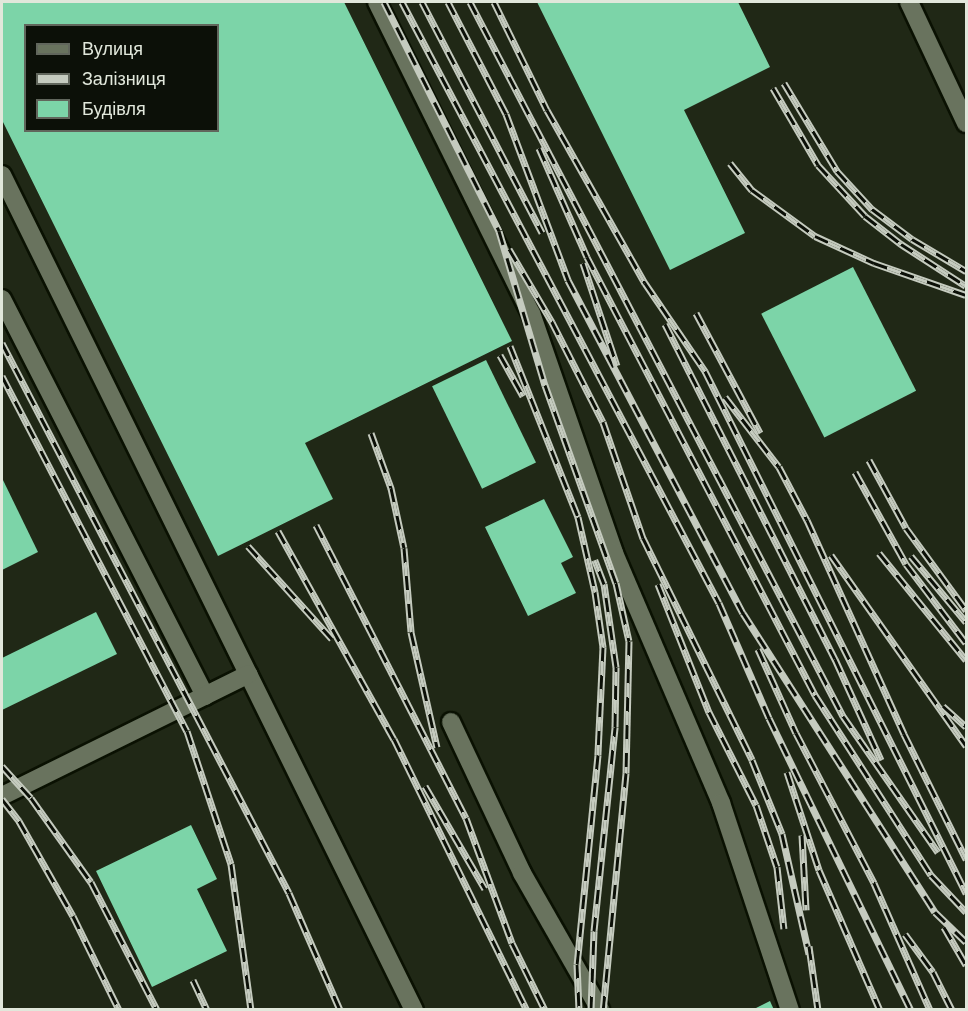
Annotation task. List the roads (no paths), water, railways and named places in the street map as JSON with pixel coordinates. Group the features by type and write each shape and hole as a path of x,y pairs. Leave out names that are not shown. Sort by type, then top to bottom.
{"lane":[{"path":"377,2 531,313 614,553 721,803 790,1010"},
{"path":"909,2 966,123"},
{"path":"2,176 414,1010"},
{"path":"2,299 205,696"},
{"path":"2,796 249,674"},
{"path":"452,722 522,873 600,1010"}],"railway":[{"path":"384,2 499,231 545,385 616,583 629,641 626,773 603,1010"},
{"path":"402,2 719,603 769,718 911,1010"},
{"path":"422,2 542,233"},
{"path":"448,2 506,114 568,280 743,613 935,912 966,942"},
{"path":"470,2 843,716 938,852"},
{"path":"494,2 547,110 645,283 705,371 966,893"},
{"path":"784,83 837,171 872,209 912,239 966,271"},
{"path":"773,88 818,165 865,216 901,244 966,286"},
{"path":"539,148 587,257 815,695 931,875 966,912"},
{"path":"730,163 752,190 815,236 874,263 966,295"},
{"path":"509,249 552,322 603,422 643,538 752,760 782,834 809,954"},
{"path":"583,263 617,366"},
{"path":"696,313 760,433"},
{"path":"665,324 835,659 881,760"},
{"path":"2,343 289,893 340,1010"},
{"path":"510,346 578,517 595,592 603,647 598,755 577,964 579,1010"},
{"path":"500,355 523,396"},
{"path":"2,376 187,731 231,864 251,1010"},
{"path":"725,397 779,467 807,520 904,734 966,859"},
{"path":"371,433 391,488 404,548 411,632 437,747"},
{"path":"869,460 906,528 966,610"},
{"path":"855,472 906,564 966,643"},
{"path":"316,525 466,818 512,943 545,1010"},
{"path":"278,531 394,739 527,1010"},
{"path":"248,546 332,639"},
{"path":"879,553 966,660"},
{"path":"831,555 966,746"},
{"path":"911,556 966,622"},
{"path":"591,1010 594,931 615,727 616,667 604,584 595,560"},
{"path":"658,584 709,712 756,805 777,867 784,929"},
{"path":"758,649 796,733 874,883 930,1010"},
{"path":"943,706 966,727"},
{"path":"2,766 31,798 91,882 157,1010"},
{"path":"787,772 819,870 880,1010"},
{"path":"425,786 485,889"},
{"path":"2,799 19,821 73,916 119,1010"},
{"path":"802,835 806,910"},
{"path":"944,927 966,965"},
{"path":"905,934 933,972 952,1010"},
{"path":"809,946 818,1010"},
{"path":"193,980 207,1010"}]}
